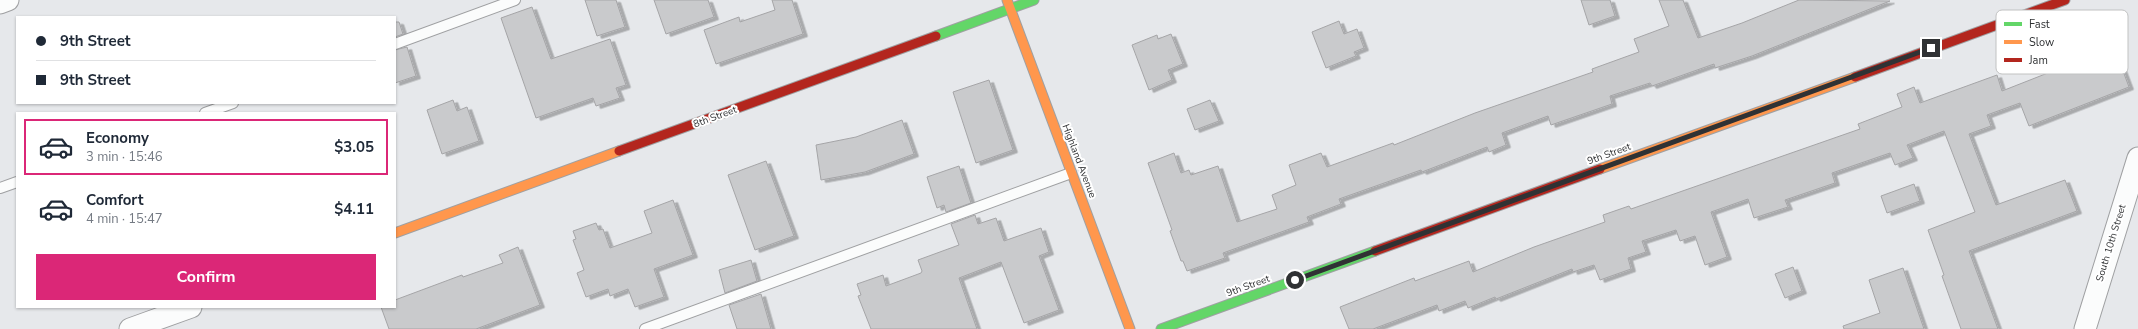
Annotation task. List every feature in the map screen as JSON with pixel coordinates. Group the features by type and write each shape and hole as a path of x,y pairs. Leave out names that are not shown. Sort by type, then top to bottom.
{"street":[{"path":"0,3 8,0"},
{"name":"Highland Avenue","path":"1007,0 1130,329"},
{"name":"8th Street","path":"396,233 1034,0"},
{"name":"9th Street","path":"2038,10 2065,0"},
{"name":"9th Street","path":"1161,329 1996,25"},
{"name":"South 10th Street","path":"2085,329 2138,158"},
{"path":"130,329 187,308"}],"lane":[{"path":"396,44 515,0"},
{"path":"208,112 230,104"},
{"path":"646,329 1071,173"},
{"path":"0,188 16,182"}],"building":[{"path":"585,0 616,0 625,27 597,36"},
{"path":"654,0 708,0 714,17 666,34"},
{"path":"772,0 792,0 803,34 716,64 704,30 739,17 740,22 775,10"},
{"path":"1581,0 1610,0 1615,16 1589,25"},
{"path":"1659,0 1683,0 1698,38 1742,23 1799,0 1890,1 1752,56 1715,68 1714,64 1652,86 1650,83 1610,96 1612,104 1551,125 1548,116 1502,133 1506,145 1489,152 1487,147 1422,172 1421,170 1339,199 1341,204 1307,217 1309,222 1223,253 1225,258 1187,271 1183,261 1181,261 1170,231 1172,230 1148,163 1174,153 1181,173 1189,170 1191,175 1218,166 1237,222 1277,209 1272,195 1296,185 1289,165 1321,153 1327,167 1393,143 1394,145 1475,113 1593,72 1592,69 1639,52 1634,39 1669,26"},
{"path":"532,7 551,59 610,39 626,85 616,88 620,98 596,106 593,98 536,118 501,18"},
{"path":"1339,21 1344,34 1357,29 1364,48 1354,52 1356,56 1326,68 1312,32"},
{"path":"396,22 399,22 403,34 396,37"},
{"path":"1171,34 1183,64 1168,70 1172,80 1149,90 1132,45 1157,35 1158,39"},
{"path":"407,47 416,76 396,83 396,50"},
{"path":"2045,74 2124,74 2129,87 2029,126 2020,103 1987,115 1991,126 1969,134 1996,205 2065,180 2077,211 1969,251 1998,329 1961,329 1942,276 1944,275 1928,230 1975,212 1944,131 1907,145 1913,158 1895,165 1890,153 1832,173 1835,183 1785,200 1788,207 1754,218 1748,199 1711,212 1727,257 1705,265 1695,236 1680,241 1676,230 1642,241 1646,252 1628,258 1631,269 1600,280 1594,265 1573,272 1572,269 1496,299 1495,297 1468,308 1465,301 1439,311 1437,305 1373,329 1349,329 1340,307 1414,278 1415,281 1469,261 1473,272 1534,247 1605,222 1603,215 1629,206 1631,209 1860,129 1858,124 1902,107 1897,94 1914,87 1920,103 1997,75 2002,91"},
{"path":"989,80 1013,150 976,163 953,92"},
{"path":"453,100 457,111 467,107 479,141 442,154 427,110"},
{"path":"1210,100 1219,121 1195,130 1187,109"},
{"path":"902,120 914,154 865,172 821,180 816,145 856,137"},
{"path":"766,161 794,236 755,250 728,175"},
{"path":"959,166 971,203 946,212 944,205 937,208 927,177"},
{"path":"1914,184 1920,201 1887,213 1881,196"},
{"path":"673,200 693,255 654,269 664,297 635,307 628,289 610,296 608,289 586,297 577,273 584,270 573,240 576,239 573,231 596,223 599,230 603,229 610,248 652,233 644,211"},
{"path":"975,215 978,224 996,218 1004,241 1041,228 1049,252 1039,256 1059,310 1024,323 1001,262 959,278 977,329 871,329 858,296 861,295 857,284 883,275 886,286 921,273 922,271 918,260 959,245 951,224"},
{"path":"518,247 540,305 476,329 389,329 381,308 396,308 396,300 462,275 463,277 503,263 499,255"},
{"path":"751,260 757,281 725,293 719,270"},
{"path":"1793,267 1802,291 1785,298 1775,274"},
{"path":"1903,268 1924,329 1844,329 1843,326 1880,313 1869,280"},
{"path":"761,294 771,329 737,329 729,305"}],"traffic: fast":[{"path":"936,36 1034,0"},
{"path":"1161,329 1375,251"}],"traffic: slow":[{"path":"1007,0 1130,329"},
{"path":"1600,169 1855,77"},
{"path":"396,233 619,151"}],"traffic: jam":[{"path":"2038,10 2065,0"},
{"path":"1855,77 1996,25"},
{"path":"619,151 936,36"},
{"path":"1375,251 1600,169"}],"route":[{"path":"1295,280 1931,48"}]}
